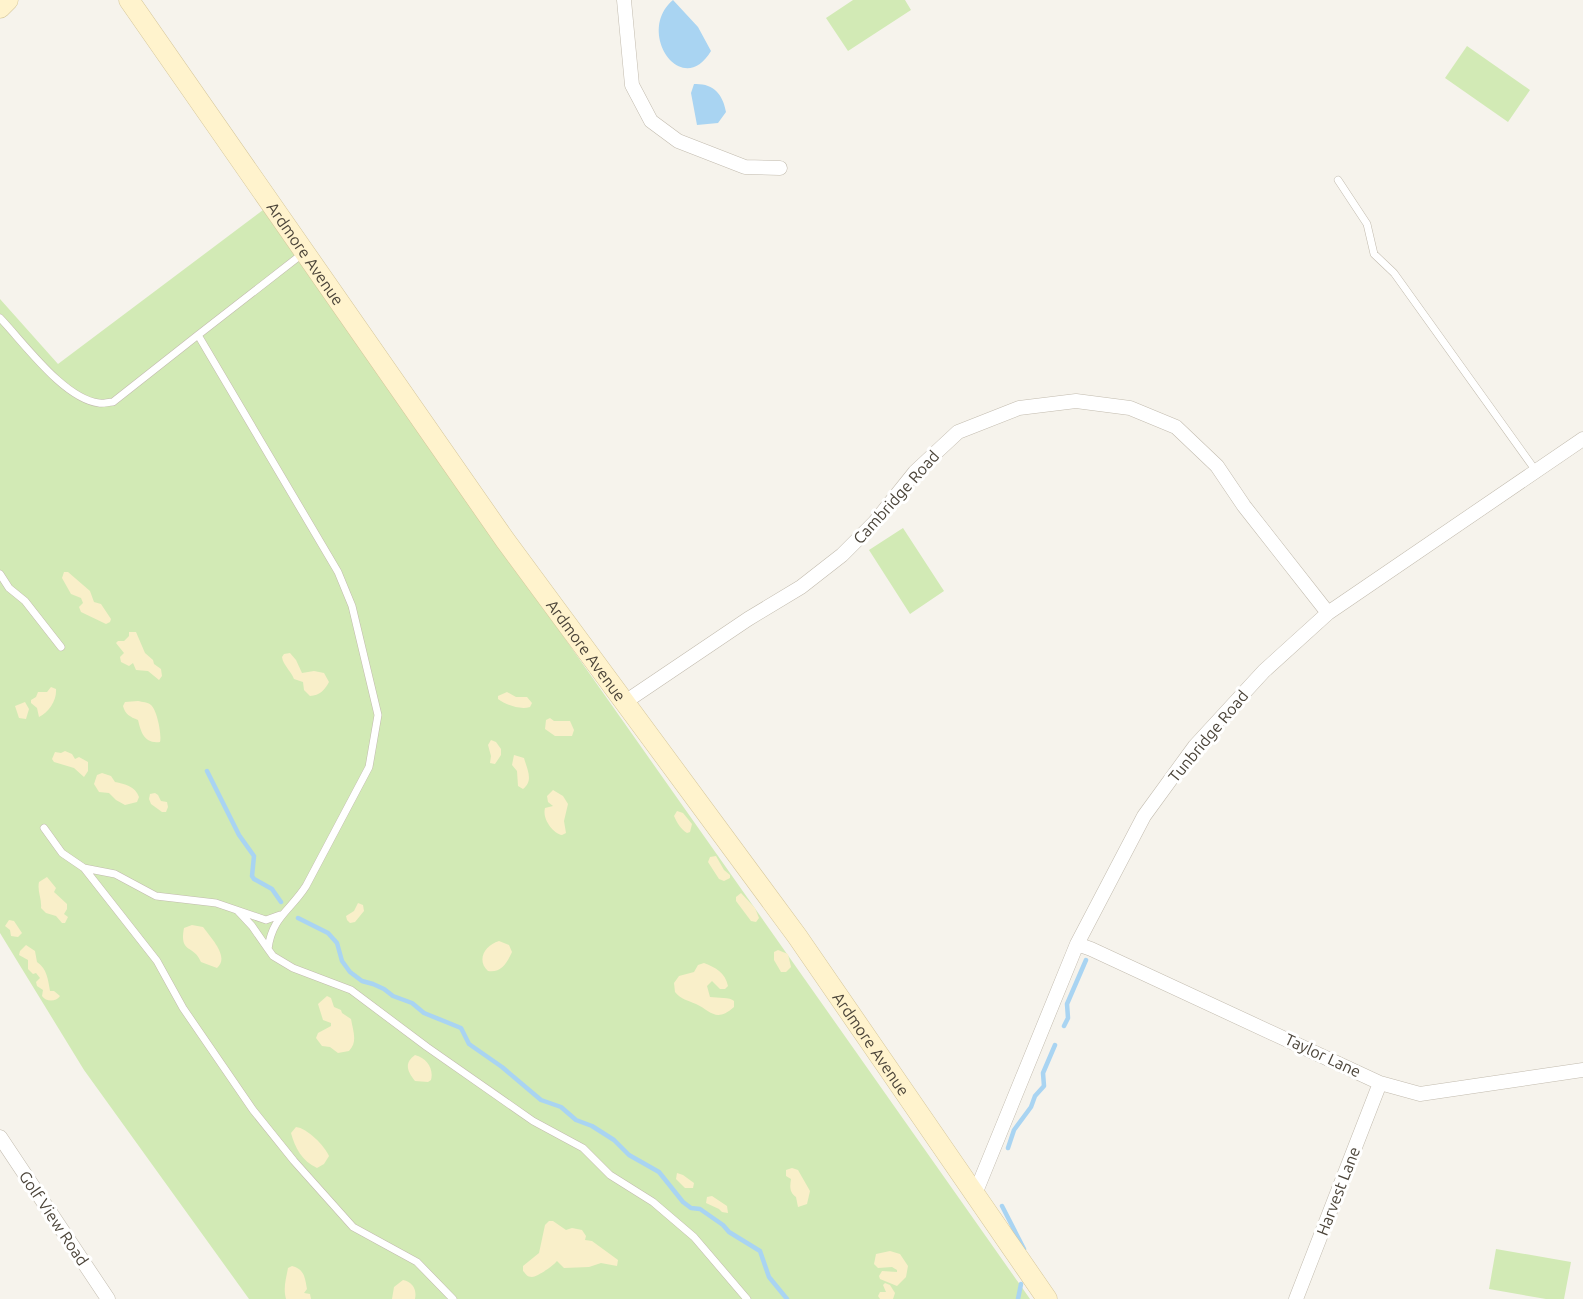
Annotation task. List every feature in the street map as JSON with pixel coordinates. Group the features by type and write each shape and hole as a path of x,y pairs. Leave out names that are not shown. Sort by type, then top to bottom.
{"street":[{"path":"0,8 8,0"},
{"name":"Ardmore Avenue","path":"129,0 429,432 796,936 1047,1299"},
{"path":"624,0 632,85 651,121 678,141 744,167 780,168"},
{"name":"Cambridge Road","path":"625,702 748,619 801,587 842,555 875,522 915,472 958,432 1019,408 1076,401 1130,408 1176,427 1217,466 1244,506 1328,613"},
{"name":"Tunbridge Road","path":"975,1194 1077,944 1144,816 1195,746 1264,671 1328,613 1583,439"},
{"name":"Taylor Lane","path":"1077,944 1380,1083 1420,1094 1583,1070"},
{"name":"Harvest Lane","path":"1296,1299 1380,1083"},
{"name":"Golf View Road","path":"0,1137 108,1299"}],"lane":[{"path":"1338,180 1367,224 1374,254 1394,273 1536,471"},
{"path":"0,318 58,382 98,403 113,402 297,258"},
{"path":"84,868 115,874 156,896 216,903 266,920 280,915 295,903 369,767 378,715 352,606 338,572 198,335"},
{"path":"0,574 9,588 25,601 61,647"},
{"path":"44,828 62,853 84,868 157,960 190,1018 253,1110 294,1161 353,1227 417,1262 453,1299"},
{"path":"236,910 252,926 273,956 292,968 351,990 427,1047 533,1121 583,1148 610,1175 653,1202 694,1237 747,1299"},
{"path":"268,949 270,932 280,915"}],"green space":[{"path":"853,0 905,0 911,10 848,51 826,18"},
{"path":"1467,46 1530,90 1508,122 1445,78"},
{"path":"263,210 1030,1299 249,1299 84,1070 0,933 0,299 58,364"},
{"path":"903,528 944,591 910,614 869,550"},
{"path":"1496,1249 1571,1262 1564,1299 1546,1299 1489,1289"}],"sand":[{"path":"64,572 68,572 90,591 94,602 101,604 111,619 110,622 106,624 81,612 79,607 83,603 81,598 71,594 62,578"},
{"path":"129,632 136,632 145,653 161,669 162,676 159,680 148,671 136,670 133,663 129,666 121,662 120,657 124,653 116,643 124,641 129,636"},
{"path":"290,653 302,673 314,671 324,673 329,682 321,692 310,696 304,690 303,682 294,679 282,657"},
{"path":"51,687 56,689 54,701 39,717 37,708 31,700 38,692 47,692"},
{"path":"507,692 516,697 527,697 532,703 530,707 513,706 498,699 498,696"},
{"path":"25,702 29,709 26,719 19,718 15,706"},
{"path":"125,702 148,703 153,708 158,723 160,742 147,739 142,733 138,720 125,711 123,706"},
{"path":"550,718 554,721 570,721 574,730 572,736 555,736 545,729 546,720"},
{"path":"491,740 496,742 501,749 501,755 495,764 490,763 488,745"},
{"path":"65,751 72,754 75,759 79,757 88,762 88,771 84,777 74,768 54,762 52,759 55,752"},
{"path":"514,755 524,758 528,771 529,779 523,789 518,786 517,771 512,765"},
{"path":"102,773 111,776 115,782 132,788 139,797 137,802 125,805 109,793 99,792 94,784 97,775"},
{"path":"553,790 563,796 568,804 564,821 566,833 562,835 552,828 544,812 545,808 553,806 548,802 547,796"},
{"path":"155,793 161,801 167,802 166,812 162,812 151,804 150,794"},
{"path":"677,811 683,813 692,824 690,832 683,830 678,823 674,816"},
{"path":"716,856 724,870 730,875 730,878 724,881 719,879 708,862 710,857"},
{"path":"47,877 56,888 54,892 67,904 64,914 68,917 65,923 41,908 39,882"},
{"path":"741,893 755,908 759,918 756,922 751,921 736,901 736,897"},
{"path":"358,903 363,905 364,911 355,922 350,923 346,916 354,911"},
{"path":"9,920 14,921 22,933 18,937 11,936 10,930 5,926"},
{"path":"192,925 203,927 218,948 221,958 217,968 201,962 198,956 185,945 184,928"},
{"path":"499,941 509,945 512,952 500,969 488,971 484,967 484,953 486,949"},
{"path":"26,945 35,951 37,962 47,975 50,991 60,996 56,999 48,1000 42,996 43,990 37,986 36,982 40,978 28,969 28,960 19,955"},
{"path":"778,950 788,954 791,967 786,972 781,972 774,960 774,952"},
{"path":"704,963 725,977 728,986 725,989 720,989 712,981 707,986 710,997 727,998 734,1001 734,1007 728,1012 714,1014 675,992 674,983 679,976 694,972 698,965"},
{"path":"327,996 331,998 334,1007 351,1019 354,1040 349,1051 338,1053 330,1047 322,1046 316,1038 318,1033 331,1026 331,1023 323,1020 318,1004"},
{"path":"415,1055 426,1061 430,1068 432,1076 428,1082 415,1081 410,1074 408,1064"},
{"path":"296,1127 310,1134 324,1147 329,1156 324,1164 317,1168 307,1162 300,1153 291,1133"},
{"path":"792,1168 798,1170 810,1191 807,1204 798,1207 796,1197 790,1189 791,1179 786,1176 786,1170"},
{"path":"677,1173 694,1183 693,1188 685,1188 676,1179"},
{"path":"712,1196 727,1206 728,1213 706,1203 707,1197"},
{"path":"553,1221 566,1230 572,1228 582,1230 586,1236 585,1240 592,1241 618,1260 617,1266 601,1263 589,1267 564,1268 557,1261 537,1275 528,1276 523,1271 523,1266 539,1253 545,1225"},
{"path":"890,1251 900,1254 908,1266 906,1277 897,1286 880,1279 879,1276 882,1271 897,1272 897,1270 892,1267 878,1268 874,1264 876,1254"},
{"path":"292,1266 303,1274 307,1289 304,1293 310,1294 311,1299 286,1299 288,1268"},
{"path":"403,1280 414,1287 415,1299 392,1299 394,1287"},
{"path":"885,1283 890,1285 895,1293 893,1299 880,1299 878,1296 880,1292 886,1292 883,1285"}],"water":[{"path":"673,0 698,27 711,51 699,64 687,68 676,65 667,56 661,43 659,28 663,13"},
{"path":"694,84 707,85 720,95 726,112 718,123 697,125 691,93"}],"waterway":[{"path":"207,771 239,835 254,856 252,876 272,889 281,902"},
{"path":"298,918 328,933 337,943 342,961 350,972 362,981 412,1003 424,1013 461,1028 469,1044 502,1067 541,1100 561,1107 576,1120 592,1126 614,1140 629,1155 659,1172 683,1202 691,1208 700,1209 729,1232 760,1251 769,1277 787,1299"},
{"path":"1064,1026 1068,1018 1067,1004 1086,960"},
{"path":"1008,1148 1014,1130 1031,1107 1035,1096 1044,1086 1043,1073 1055,1045"},
{"path":"1002,1206 1024,1249"},
{"path":"1018,1299 1021,1284"}]}
